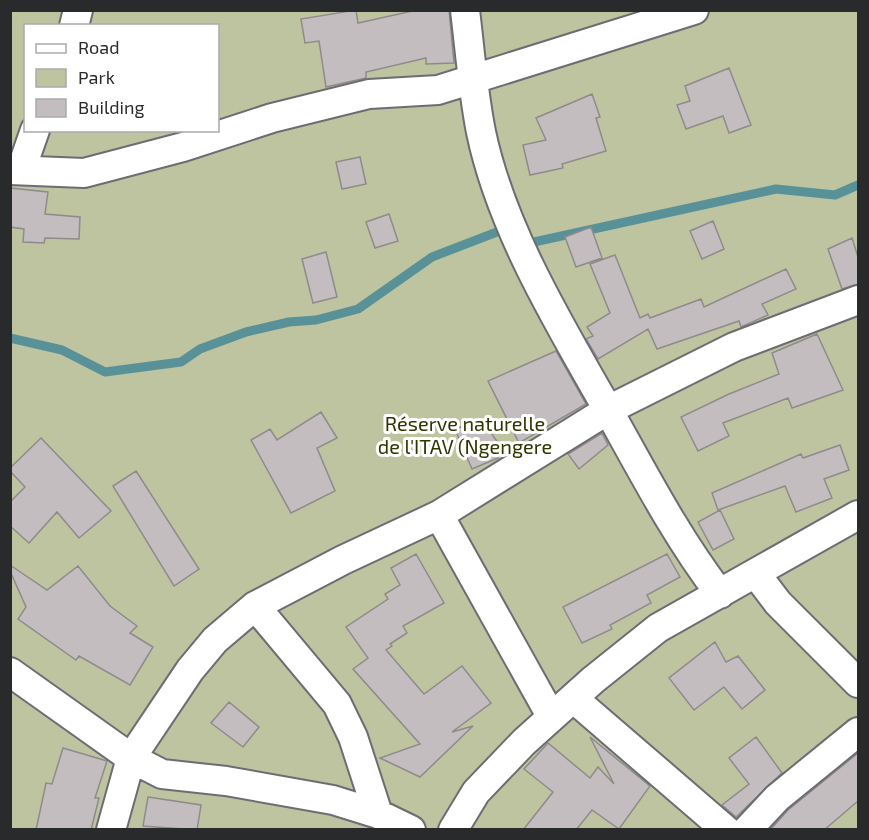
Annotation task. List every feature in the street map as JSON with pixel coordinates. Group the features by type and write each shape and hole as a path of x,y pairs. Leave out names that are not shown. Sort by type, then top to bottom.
{"street":[{"path":"465,10 481,133 517,236 540,290 660,507 689,553 720,594"},
{"path":"34,132 16,170 84,173 183,147 272,117 358,97 438,90 694,10"},
{"path":"111,830 131,758 190,670 215,640 255,606 343,560 439,515 608,410 734,347 858,300"},
{"path":"439,515 551,716"},
{"path":"453,830 476,792 551,716 658,628 858,515"},
{"path":"756,574 778,603 858,683"},
{"path":"255,606 338,704 353,737 378,814"},
{"path":"10,672 131,758 162,774 226,781 333,800 378,814 411,830"},
{"path":"574,699 726,830"},
{"path":"747,830 777,798 858,732"}],"green space":[{"name":"Réserve naturelle de l'ITAV (Ngengere","path":"11,11 858,11 858,829 11,829"}],"building":[{"path":"356,10 358,23 417,10 449,10 454,63 426,64 426,58 366,72 366,78 326,87 319,41 305,43 301,19"},
{"path":"729,68 751,125 729,133 723,116 686,129 677,105 690,101 685,86"},
{"path":"592,94 600,117 596,118 606,151 562,164 563,168 530,175 523,145 546,140 536,118"},
{"path":"360,157 366,184 342,189 336,162"},
{"path":"10,188 48,192 45,214 80,217 79,239 45,238 44,243 23,242 24,229 10,227"},
{"path":"389,214 398,241 375,248 366,222"},
{"path":"713,221 724,249 702,259 690,231"},
{"path":"591,227 602,258 576,267 565,237"},
{"path":"852,238 858,257 858,284 842,289 828,249"},
{"path":"326,252 337,297 313,303 302,259"},
{"path":"615,255 640,318 648,314 650,318 701,299 704,307 786,269 796,289 762,304 768,315 741,327 739,321 657,349 648,329 598,359 586,339 593,336 587,327 610,313 590,264"},
{"path":"817,334 843,390 792,408 788,398 723,423 729,436 698,451 681,417 779,374 772,353"},
{"path":"556,351 586,404 519,443 488,381"},
{"path":"321,412 337,438 317,448 335,491 291,513 251,440 270,429 277,440"},
{"path":"481,419 504,451 497,455 498,458 472,469 455,429"},
{"path":"602,433 608,445 579,469 568,454"},
{"path":"41,438 111,511 79,538 57,512 29,543 10,526 10,502 25,487 10,471 10,468"},
{"path":"840,445 849,470 824,479 832,498 796,512 785,486 718,510 712,493 801,454 803,458"},
{"path":"136,471 199,569 174,586 113,486"},
{"path":"720,510 734,539 713,550 698,522"},
{"path":"416,554 444,603 403,626 407,633 390,644 392,646 386,650 424,694 462,666 491,703 452,732 473,726 420,777 380,758 420,744 353,669 368,658 346,627 388,599 385,594 400,585 391,568"},
{"path":"667,554 680,577 647,595 651,603 610,625 612,629 582,643 563,607"},
{"path":"10,565 47,590 78,566 110,606 137,626 130,633 153,647 130,685 79,656 76,660 18,619 26,607 10,571"},
{"path":"715,642 726,662 738,656 765,690 742,709 724,687 694,710 669,678"},
{"path":"229,702 259,727 243,747 211,723"},
{"path":"590,737 650,786 619,829 592,810 576,830 523,830 553,792 524,769 548,743 590,778 598,767 614,784"},
{"path":"756,737 782,773 736,817 722,805 749,784 729,758"},
{"path":"63,748 107,761 95,798 99,798 91,830 36,830 46,783 52,784"},
{"path":"858,753 858,801 824,830 770,830 788,810"},
{"path":"148,797 201,805 197,830 143,826"}],"waterway":[{"path":"534,242 776,189 835,195 858,185"},
{"path":"10,338 62,350 105,372 181,362 200,349 246,332 289,322 316,320 358,309 432,257 497,232"}]}
